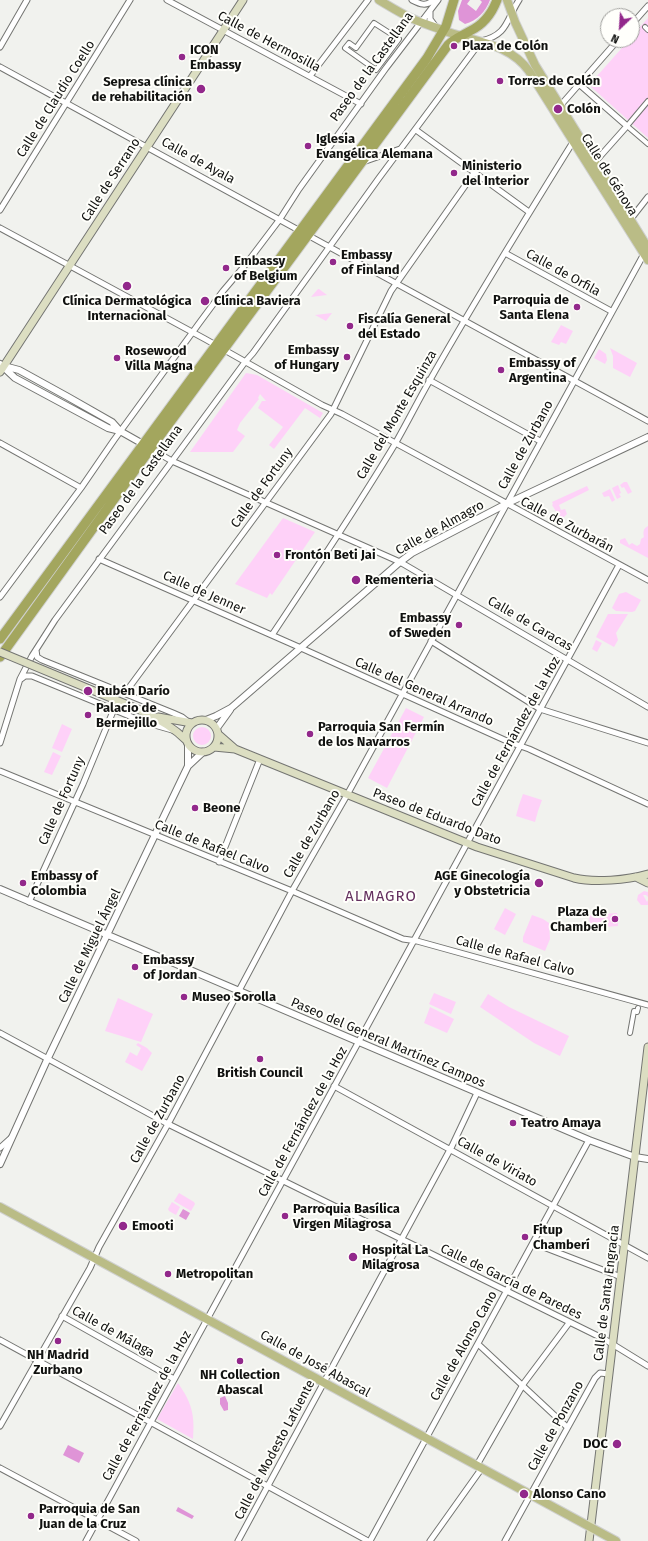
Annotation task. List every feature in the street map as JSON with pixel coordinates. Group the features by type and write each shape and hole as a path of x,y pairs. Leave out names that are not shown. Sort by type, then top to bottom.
{"highway":[{"name":"Paseo de la Castellana","path":"0,639 147,446 304,232 426,58 440,29 448,21 454,0"},
{"path":"459,35 470,31 481,24 490,14 497,0"},
{"name":"Paseo de la Castellana","path":"304,232 362,162 448,45 459,35"},
{"name":"Paseo de la Castellana","path":"0,657 147,446"}],"main road":[{"name":"Calle de Serrano","path":"1,368 70,266 243,0"},
{"path":"379,0 410,18 440,29 481,41"},
{"path":"506,0 511,12"},
{"name":"Calle de Génova","path":"511,12 536,64 595,162 628,222"},
{"name":"Calle de Génova","path":"481,41 507,50 522,61 647,252"},
{"path":"0,652 152,715 176,730 196,751 209,751 218,742 218,732 212,723 206,720 190,722 152,715"},
{"path":"187,742 187,729 190,722"},
{"name":"Paseo de Eduardo Dato","path":"218,732 235,749"},
{"name":"Paseo de Eduardo Dato","path":"214,747 235,749 467,844 580,880 636,877 648,874"},
{"path":"636,877 648,883"},
{"name":"Calle de Santa Engracia","path":"589,1541 648,1047"},
{"name":"Calle de José Abascal","path":"1,1206 616,1541"}],"street":[{"path":"0,47 27,0"},
{"name":"Calle de Claudio Coello","path":"0,210 130,0"},
{"name":"Calle de Hermosilla","path":"166,0 223,29 361,104"},
{"path":"310,76 368,0"},
{"path":"412,0 419,4 426,4 433,0"},
{"path":"438,0 430,10 430,19 440,29"},
{"path":"481,41 495,37 503,31 510,20 511,12 519,0"},
{"path":"640,15 648,6"},
{"name":"Paseo de la Castellana","path":"0,596 81,488 120,431 223,291 246,264 280,219 299,189 386,68 430,10"},
{"path":"374,23 399,39 376,70 345,48 349,43 356,48 374,23"},
{"name":"Paseo de la Castellana","path":"0,743 20,679 55,620 244,362 253,353 481,41"},
{"path":"560,106 611,48"},
{"name":"Calle de Ayala","path":"0,67 280,219"},
{"path":"579,84 648,144"},
{"path":"595,162 648,101"},
{"path":"416,130 529,212"},
{"name":"Calle del Monte Esquinza","path":"272,635 339,535 395,443 429,380 529,212 574,142"},
{"path":"362,162 401,149"},
{"name":"Calle de Fortuny","path":"125,693 333,410 391,291 474,173"},
{"path":"628,222 648,198"},
{"path":"280,219 329,248 648,421"},
{"name":"Calle de Zurbarán","path":"0,228 220,347 244,362 648,580"},
{"name":"Calle de Zurbano","path":"0,1426 168,1124 240,992 292,891 347,795 611,311 647,252"},
{"name":"Calle de Orfila","path":"505,253 611,311"},
{"path":"1,368 15,378 108,428 120,431 147,446"},
{"path":"429,380 540,441"},
{"name":"Calle de Almagro","path":"206,720 231,708 412,553 506,504 648,437"},
{"path":"0,443 81,488"},
{"name":"Calle de Caracas","path":"147,446 172,461 400,562 648,707"},
{"name":"Calle de Jenner","path":"99,560 301,648"},
{"name":"Calle de Fernández de la Hoz","path":"86,1541 619,565"},
{"path":"431,641 540,709 648,743"},
{"name":"Calle del General Arrando","path":"301,648 509,742 521,745 648,804"},
{"path":"36,650 38,657 42,660 178,715 190,722"},
{"path":"20,679 25,676 32,676 151,725 176,730"},
{"name":"Calle de Almagro","path":"218,732 231,708"},
{"name":"Calle de Fortuny","path":"29,902 114,709"},
{"name":"Calle de Miguel Ángel","path":"187,742 188,766"},
{"name":"Calle de Miguel Ángel","path":"0,1164 47,1060 188,766 203,752"},
{"path":"219,862 260,759"},
{"name":"Calle de Rafael Calvo","path":"0,771 155,836 292,891 403,939 648,1005"},
{"name":"Paseo del General Martínez Campos","path":"0,889 589,1140 635,1157 648,1159"},
{"path":"630,1033 634,1011 637,1012 638,1008"},
{"name":"Calle de García de Paredes","path":"0,1033 47,1060 168,1124 613,1345 648,1366"},
{"name":"Calle de Viriato","path":"334,1086 648,1258"},
{"name":"Calle de Modesto Lafuente","path":"238,1541 450,1150 477,1093"},
{"name":"Calle de Miguel Ángel","path":"0,1148 12,1136"},
{"name":"Calle de Alonso Cano","path":"369,1541 427,1438 589,1140"},
{"path":"533,1243 621,1277"},
{"name":"Calle de Málaga","path":"62,1316 174,1379"},
{"path":"430,1541 480,1466 522,1385 569,1323"},
{"path":"0,1340 369,1541"},
{"path":"478,1344 567,1427"},
{"name":"Calle de Ponzano","path":"505,1541 597,1375 601,1373 609,1374"},
{"path":"0,1468 136,1541"}],"shaded area":[{"path":"462,0 470,0 467,4 476,11 482,2 480,0 490,0 480,15 473,21 465,24 459,20 458,11"},
{"path":"648,18 648,138 589,85 622,48 640,48 640,27"},
{"path":"319,289 327,295 311,297"},
{"path":"332,313 326,321 315,315"},
{"path":"561,325 573,331 566,344 561,342 559,345 551,342"},
{"path":"610,348 637,363 630,377 613,368 613,356"},
{"path":"599,349 606,354 607,360 605,364 594,358"},
{"path":"246,373 257,375 323,413 320,418 305,408 274,449 269,445 283,427 258,408 262,401 266,401 260,394 259,399 240,423 237,430 245,436 233,452 190,452"},
{"path":"627,482 632,492 628,494 624,487 622,488 620,485"},
{"path":"618,485 621,493 619,494 621,497 617,499 612,488"},
{"path":"587,486 589,490 559,505 561,510 565,509 567,514 563,518 560,518 552,505 552,502"},
{"path":"610,489 615,500 612,502 609,496 604,497 602,493"},
{"name":"Frontón Beti Jai","path":"283,518 315,532 272,595 270,593 267,598 235,584"},
{"path":"648,526 648,558 620,543 620,540 625,538 629,545 632,543 637,546 644,537 644,529"},
{"path":"626,592 641,600 635,611 616,611 612,608 619,594"},
{"path":"608,614 628,614 616,633 618,640 614,647 596,637"},
{"path":"596,640 602,643 597,652 592,649"},
{"path":"406,708 424,717 387,788 368,778"},
{"path":"62,724 72,729 62,752 52,748"},
{"path":"202,727 208,730 211,736 208,742 202,745 196,742 193,736 196,730"},
{"path":"53,752 61,756 52,775 44,772"},
{"path":"523,794 542,800 538,811 519,805"},
{"path":"519,805 538,811 535,822 516,816"},
{"path":"644,891 648,892 648,897 643,895 647,902 648,900 648,905 641,905 637,900 638,895"},
{"path":"505,908 516,914 505,935 494,929"},
{"path":"617,913 618,926 590,928 589,915"},
{"path":"532,915 549,923 550,939 545,951 523,942 523,937"},
{"path":"434,993 456,1002 451,1014 429,1004"},
{"path":"488,994 509,1007 569,1036 560,1056 534,1043 480,1007"},
{"path":"118,998 153,1014 141,1042 105,1031"},
{"path":"430,1007 454,1019 447,1033 424,1023"},
{"path":"138,1043 152,1053 142,1071 125,1062 130,1052 137,1056 141,1048 136,1045"},
{"path":"179,1193 194,1202 195,1204 191,1211 174,1201"},
{"path":"172,1202 180,1207 176,1215 168,1209"},
{"path":"183,1209 190,1213 186,1220 179,1216"},
{"path":"178,1383 187,1397 192,1410 193,1439 157,1419"},
{"path":"225,1396 228,1403 228,1410 224,1411 220,1404 220,1398"},
{"path":"68,1445 84,1453 79,1463 63,1455"},
{"path":"178,1507 194,1516 192,1519 176,1511"}],"place":[{"name":"Plaza de Colón","path":"454,46"},
{"name":"ICON Embassy","path":"182,57"},
{"name":"Torres de Colón","path":"500,81"},
{"name":"Sepresa clínica de rehabilitación","path":"201,89"},
{"name":"Colón","path":"558,109"},
{"name":"Iglesia Evangélica Alemana","path":"308,146"},
{"name":"Ministerio del Interior","path":"454,173"},
{"name":"Embassy of Finland","path":"333,262"},
{"name":"Embassy of Belgium","path":"226,268"},
{"name":"Clínica Dermatológica Internacional","path":"127,286"},
{"name":"Clínica Baviera","path":"205,301"},
{"name":"Parroquia de Santa Elena","path":"577,307"},
{"name":"Fiscalía General del Estado","path":"350,326"},
{"name":"Embassy of Hungary","path":"347,357"},
{"name":"Rosewood Villa Magna","path":"117,358"},
{"name":"Embassy of Argentina","path":"501,370"},
{"name":"Frontón Beti Jai","path":"277,555"},
{"name":"Rementeria","path":"356,580"},
{"name":"Embassy of Sweden","path":"459,625"},
{"name":"Rubén Darío","path":"88,691"},
{"name":"Palacio de Bermejillo","path":"88,715"},
{"name":"Parroquia San Fermín de los Navarros","path":"310,734"},
{"name":"Beone","path":"195,808"},
{"name":"Embassy of Colombia","path":"23,883"},
{"name":"AGE Ginecología y Obstetricia","path":"539,883"},
{"name":"Plaza de Chamberí","path":"615,919"},
{"name":"Embassy of Jordan","path":"135,967"},
{"name":"Museo Sorolla","path":"184,997"},
{"name":"British Council","path":"260,1059"},
{"name":"Teatro Amaya","path":"513,1123"},
{"name":"Parroquia Basílica Virgen Milagrosa","path":"285,1216"},
{"name":"Emooti","path":"123,1226"},
{"name":"Fitup Chamberí","path":"525,1237"},
{"name":"Hospital La Milagrosa","path":"353,1257"},
{"name":"Metropolitan","path":"168,1274"},
{"name":"NH Madrid Zurbano","path":"58,1341"},
{"name":"NH Collection Abascal","path":"240,1361"},
{"name":"DOC","path":"617,1444"},
{"name":"Alonso Cano","path":"524,1494"},
{"name":"Parroquia de San Juan de la Cruz","path":"31,1516"}],"district":[{"name":"ALMAGRO","path":"381,897"}]}
